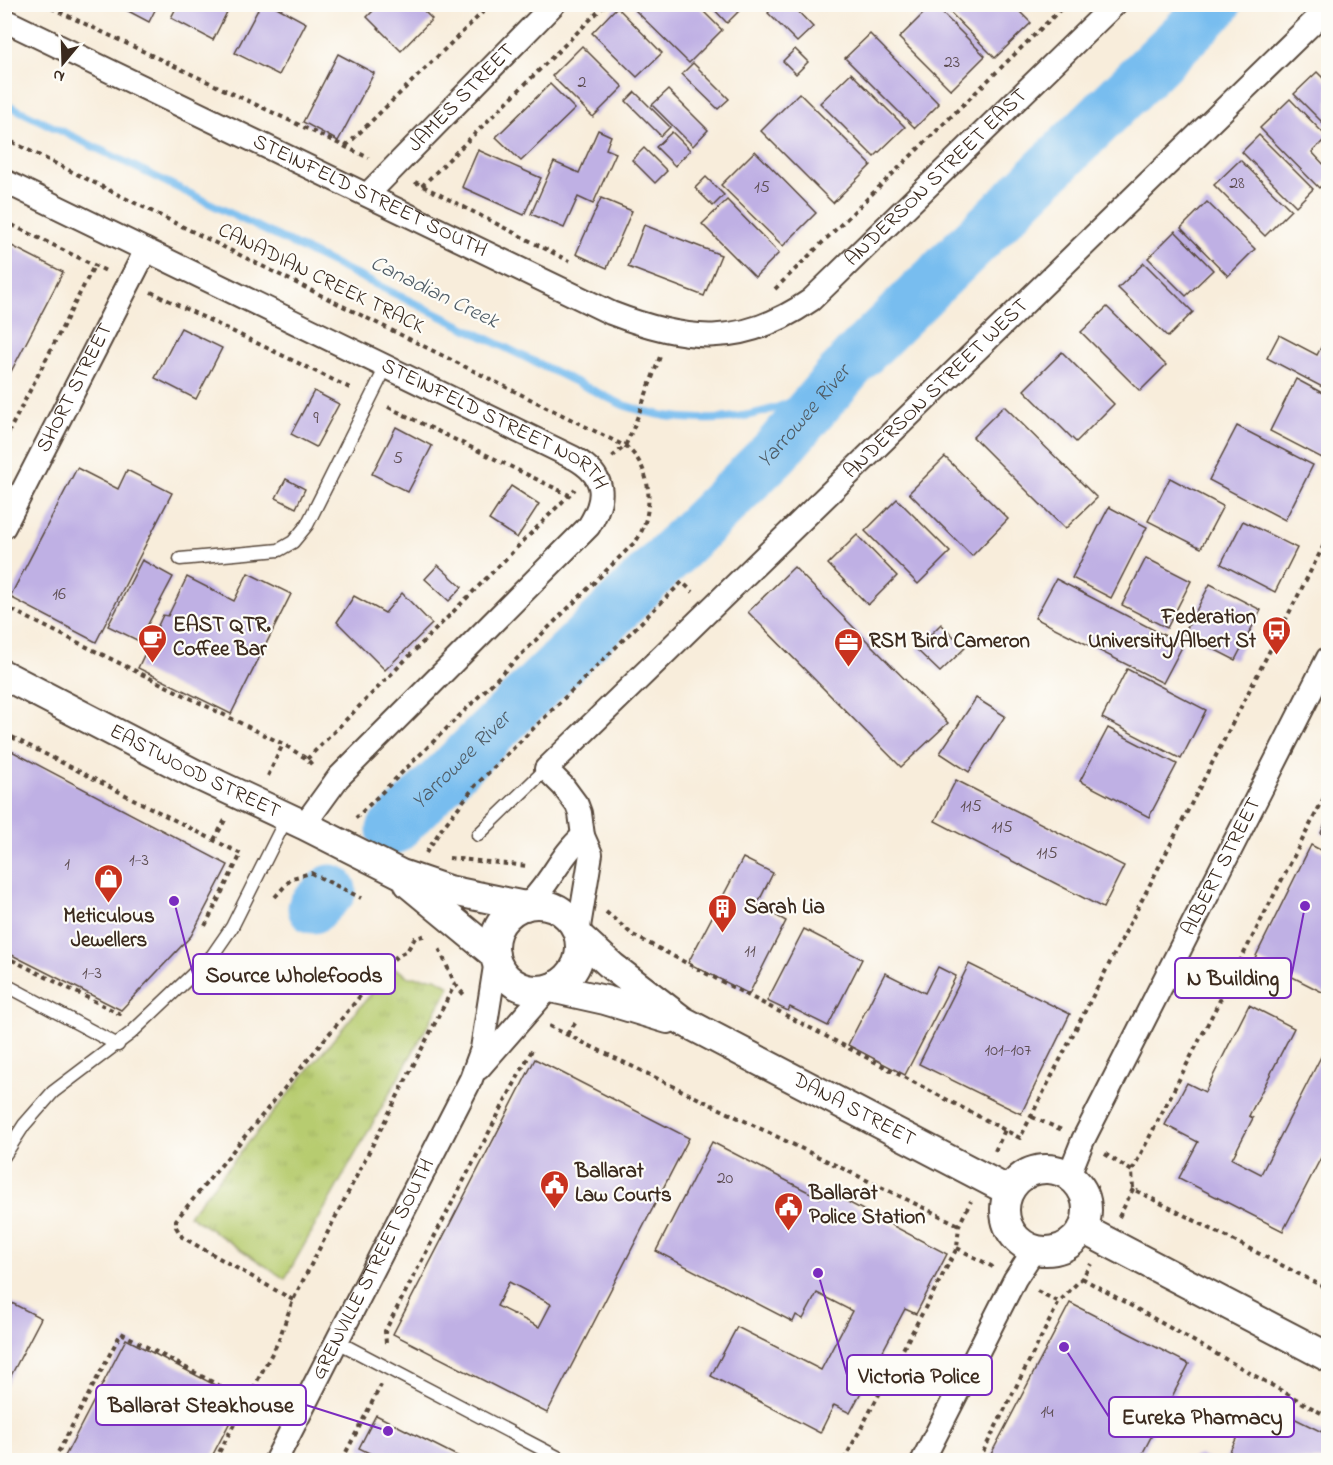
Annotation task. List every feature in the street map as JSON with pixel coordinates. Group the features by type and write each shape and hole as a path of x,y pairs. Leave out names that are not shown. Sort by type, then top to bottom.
{"street":[{"name":"JAMES STREET","path":"368,194 554,4"},
{"name":"ANDERSON STREET EAST","path":"746,330 799,309 826,287 1115,4"},
{"name":"ANDERSON STREET WEST","path":"546,769 1329,8"},
{"name":"STEINFELD STREET SOUTH","path":"4,20 611,313 669,333 699,337 715,337 746,330"},
{"name":"STEINFELD STREET NORTH","path":"4,181 583,464 599,480 600,502 595,516 584,531 296,821"},
{"name":"SHORT STREET","path":"4,527 146,250"},
{"name":"ALBERT STREET","path":"1069,1175 1089,1130 1329,658"},
{"name":"EASTWOOD STREET","path":"4,675 195,774 296,821 346,833 496,957"},
{"path":"546,769 572,796 580,813 584,836 590,849 591,860 576,968 565,980 550,988 532,990 516,985 504,974 496,957 494,946 498,929 509,915 526,906 536,904 554,908 569,918 579,935"},
{"path":"526,906 546,885 571,847 584,836"},
{"name":"EASTWOOD STREET","path":"388,868 436,887 526,906"},
{"name":"DANA STREET","path":"579,935 622,975 677,1017 1009,1191"},
{"name":"GRENVILLE STREET SOUTH","path":"276,1461 471,1079 482,1048 496,957"},
{"name":"DANA STREET","path":"550,988 636,1008 699,1030"},
{"name":"GRENVILLE STREET SOUTH","path":"471,1079 499,1043 550,988"},
{"path":"1057,1170 1069,1175 1079,1185 1087,1202 1088,1215 1083,1229 1076,1239 1061,1249 1048,1252 1034,1250 1019,1242 1011,1232 1005,1217 1005,1201 1009,1191 1020,1178 1031,1171 1057,1170"},
{"path":"1083,1229 1329,1357"},
{"path":"923,1461 1015,1279 1034,1250"}],"lane":[{"path":"180,559 272,552 287,546 299,537 386,367"},
{"name":"ANDERSON STREET WEST","path":"478,836 546,769"},
{"path":"4,1156 24,1125 53,1092 118,1045 206,963 219,947 296,821"},
{"path":"4,984 118,1045"},
{"path":"336,1341 563,1461"}],"path":[{"path":"346,146 490,4"},
{"path":"422,186 606,4"},
{"path":"773,291 1066,4"},
{"name":"CANADIAN CREEK TRACK","path":"4,138 625,446"},
{"path":"4,221 94,266 4,441"},
{"path":"346,833 640,536 648,507 648,485 640,462 625,446 669,333"},
{"path":"4,606 283,744 307,759 569,495"},
{"path":"603,910 633,935 1020,1138 1329,537"},
{"path":"426,854 440,831 475,786 682,582"},
{"path":"4,733 241,854 201,935"},
{"path":"266,781 283,744"},
{"path":"1329,790 1132,1171 1132,1180 1133,1189 1329,1289"},
{"path":"275,897 292,878 311,873 361,898"},
{"path":"293,1300 182,1237 176,1227 176,1220 380,972 397,956 407,951 415,938"},
{"path":"215,1461 278,1342 293,1300 455,984 437,943"},
{"path":"4,956 120,1014 128,1006"},
{"path":"546,1024 959,1225"},
{"path":"342,1461 389,1369 385,1331 535,1044"},
{"path":"844,1461 957,1248 959,1225 1005,1130"},
{"path":"979,1461 1059,1302 1082,1278 1329,1417"},
{"path":"54,1461 121,1333 246,1400"}],"green space":[{"path":"393,967 409,977 436,978 450,986 285,1279 189,1215"}],"building":[{"path":"115,4 158,4 149,22"},
{"path":"178,4 231,4 213,40 171,18"},
{"path":"261,4 271,4 306,23 279,75 235,53"},
{"path":"639,4 696,4 722,30 689,63 634,9"},
{"path":"709,4 746,4 727,23"},
{"path":"776,4 791,4 813,27 797,42 768,13"},
{"path":"933,4 985,56 951,90 899,38"},
{"path":"942,4 1012,4 1031,23 995,58"},
{"path":"379,5 418,5 432,19 401,51 367,17"},
{"path":"617,7 662,53 637,77 592,33"},
{"path":"870,34 939,104 915,128 845,58"},
{"path":"582,46 623,87 593,117 552,76"},
{"path":"795,49 808,62 796,74 783,61"},
{"path":"338,54 374,73 338,141 303,122"},
{"path":"693,63 729,99 718,109 682,74"},
{"path":"1317,72 1328,83 1328,128 1294,94"},
{"path":"851,73 905,127 874,157 820,103"},
{"path":"550,84 575,109 521,161 496,137"},
{"path":"668,90 708,130 693,146 652,105"},
{"path":"635,92 670,127 661,136 626,101"},
{"path":"799,93 871,165 833,203 761,131"},
{"path":"1290,99 1327,137 1312,152 1328,169 1328,179 1319,188 1260,128"},
{"path":"598,130 611,136 606,149 616,153 593,204 578,197 564,228 531,214 554,162 579,173"},
{"path":"672,132 690,150 675,166 656,147"},
{"path":"1259,135 1313,189 1296,206 1242,152"},
{"path":"644,148 667,171 655,183 632,160"},
{"path":"478,150 541,178 524,215 462,187"},
{"path":"755,151 816,213 783,246 721,185"},
{"path":"1240,160 1291,210 1265,236 1214,185"},
{"path":"706,177 724,195 713,206 695,188"},
{"path":"601,198 632,211 607,268 576,254"},
{"path":"727,200 779,253 755,277 702,224"},
{"path":"1207,202 1255,249 1228,276 1181,228"},
{"path":"644,225 721,255 704,296 628,267"},
{"path":"1175,231 1213,270 1186,296 1148,258"},
{"path":"4,242 63,272 4,385"},
{"path":"1144,263 1193,312 1168,337 1118,288"},
{"path":"1107,307 1166,365 1140,391 1081,332"},
{"path":"181,328 222,348 196,399 155,378"},
{"path":"1328,334 1328,390 1267,358 1279,335 1317,355"},
{"path":"1062,352 1114,404 1076,442 1024,390"},
{"path":"1296,379 1328,396 1328,449 1324,459 1270,431"},
{"path":"314,391 339,404 316,447 291,434"},
{"path":"1004,406 1097,498 1065,529 973,437"},
{"path":"1237,426 1313,465 1285,520 1209,480"},
{"path":"396,427 432,446 408,492 372,474"},
{"path":"945,457 1008,519 972,556 909,493"},
{"path":"77,468 118,489 127,470 172,493 96,642 10,597"},
{"path":"1170,478 1223,506 1201,548 1148,521"},
{"path":"286,479 305,489 296,508 276,498"},
{"path":"511,486 539,504 517,538 489,520"},
{"path":"897,499 950,552 918,584 865,531"},
{"path":"1109,507 1147,527 1111,598 1072,578"},
{"path":"1243,521 1297,548 1275,592 1221,564"},
{"path":"857,535 897,576 868,605 828,564"},
{"path":"1146,558 1191,581 1167,628 1122,605"},
{"path":"142,560 173,577 139,641 108,626"},
{"path":"438,565 462,587 449,601 425,579"},
{"name":"RSM Bird Cameron","path":"794,567 948,723 901,767 748,612"},
{"path":"248,573 291,594 231,714 138,668 163,615 168,616 187,577 234,601"},
{"path":"1056,579 1183,645 1163,683 1035,618"},
{"path":"1210,584 1261,610 1235,660 1184,634"},
{"path":"402,593 432,624 385,670 337,622 354,596 385,613"},
{"path":"941,624 965,648 940,672 916,649"},
{"path":"1127,669 1206,710 1181,759 1102,718"},
{"path":"976,698 1005,716 969,772 940,753"},
{"path":"1108,728 1177,764 1149,817 1080,781"},
{"path":"4,747 228,865 191,936 121,1010 4,951"},
{"path":"956,780 1124,866 1103,908 935,821"},
{"path":"1328,817 1328,837 1321,833"},
{"path":"1311,845 1328,854 1328,995 1255,958"},
{"path":"743,858 773,873 757,905 786,921 749,994 688,963"},
{"path":"804,929 862,959 828,1026 790,1007 788,1011 767,1001"},
{"path":"969,964 1070,1014 1021,1114 919,1064"},
{"path":"938,967 956,976 905,1075 848,1045 885,973 925,993"},
{"path":"1249,1005 1294,1028 1249,1116 1253,1118 1232,1159 1261,1174 1328,1043 1328,1144 1283,1231 1179,1178 1198,1142 1165,1125 1187,1083 1205,1092"},
{"name":"Ballarat Law Courts","path":"535,1059 689,1138 547,1413 393,1334","holes":["509,1282 551,1304 539,1327 497,1306"]},
{"path":"712,1142 820,1198 825,1190 947,1254 916,1314 905,1309 850,1413 834,1405 820,1433 711,1376 737,1327 821,1370 852,1311 817,1293 803,1319 796,1315 793,1322 656,1251"},
{"path":"4,1299 41,1318 4,1389"},
{"path":"1070,1303 1189,1364 1139,1460 988,1460"},
{"path":"126,1339 242,1399 210,1460 63,1460"},
{"path":"1257,1400 1328,1435 1328,1460 1225,1460"},
{"path":"376,1415 465,1460 383,1460 359,1448"},
{"path":"1200,1455 1214,1460 1185,1460"}],"waterway":[{"name":"Yarrowee River","path":"392,830 775,452 856,358 1216,4"},
{"name":"Canadian Creek","path":"4,103 623,405 646,412 693,419 740,417 763,412 808,394 856,358"},
{"name":"Yarrowee River","path":"313,908 331,890"}],"place":[{"name":"Federation University/Albert St","path":"1277,656"},
{"name":"EAST QTR. Coffee Bar","path":"152,664"},
{"name":"RSM Bird Cameron","path":"848,668"},
{"name":"Source Wholefoods","path":"174,901"},
{"name":"Meticulous Jewellers","path":"109,904"},
{"name":"N Building","path":"1305,906"},
{"name":"Sarah Lia","path":"723,934"},
{"name":"Ballarat Law Courts","path":"554,1210"},
{"name":"Ballarat Police Station","path":"788,1232"},
{"name":"Victoria Police","path":"818,1273"},
{"name":"Eureka Pharmacy","path":"1064,1347"},
{"name":"Ballarat Steakhouse","path":"388,1431"}]}
